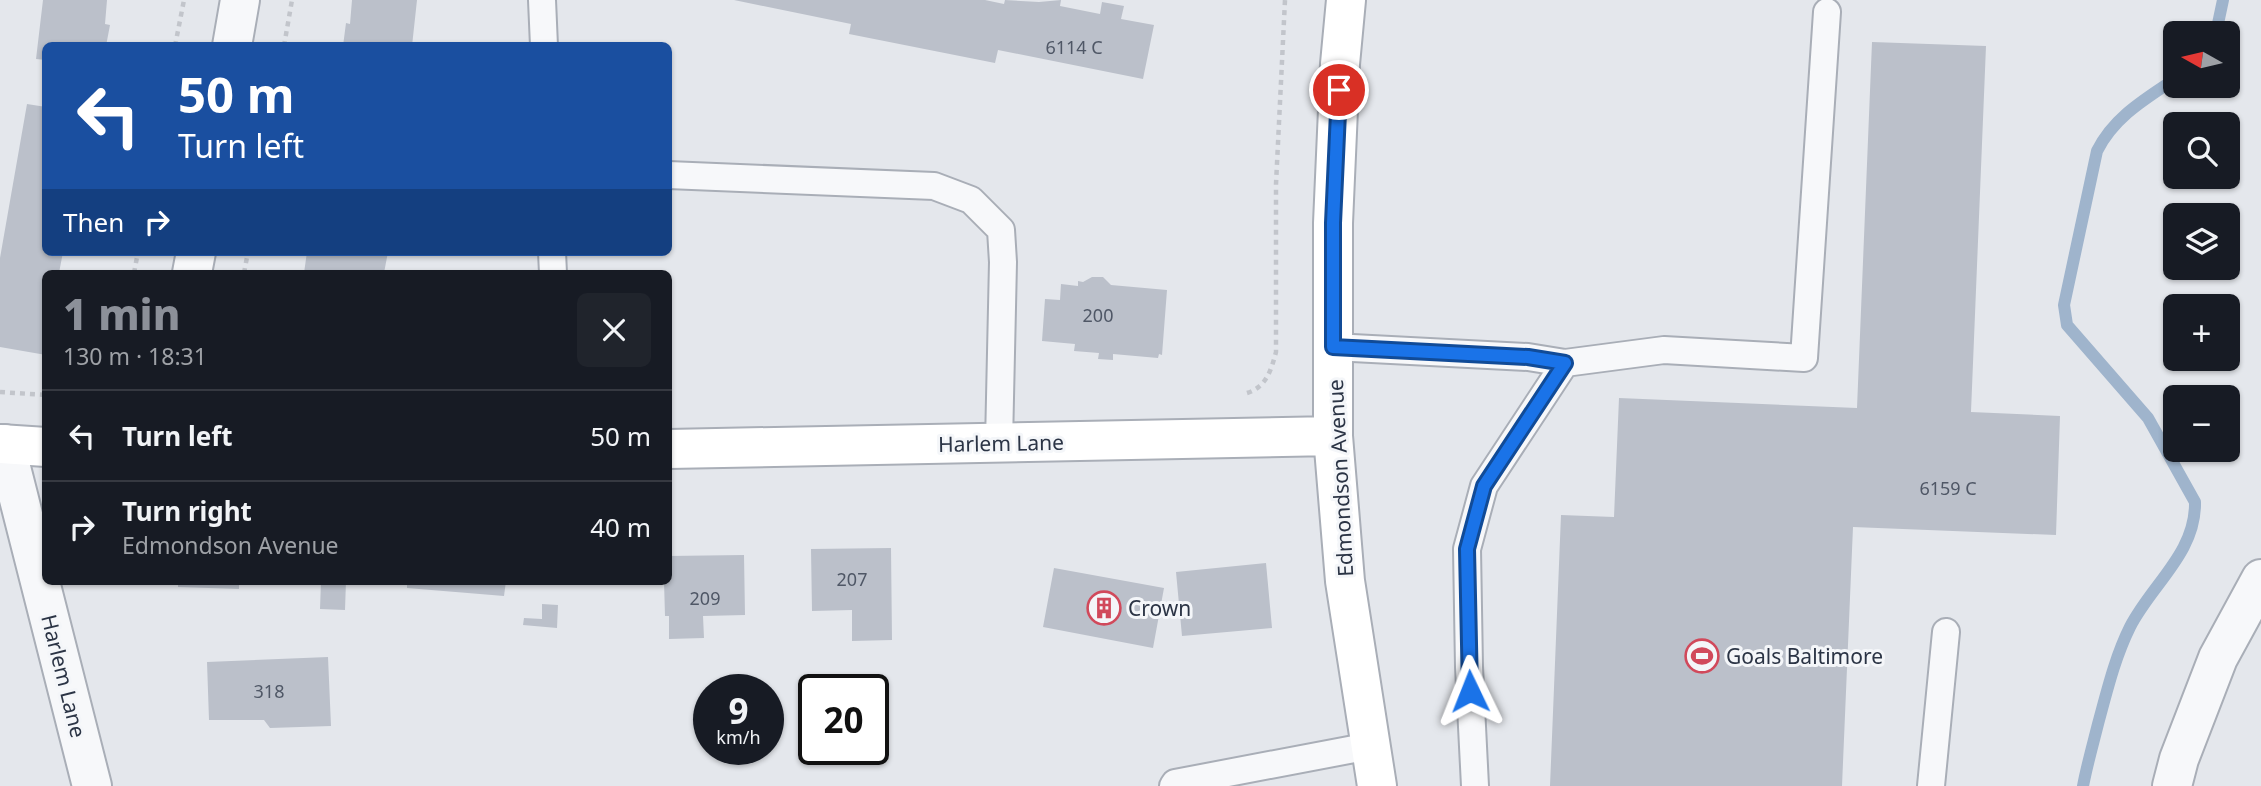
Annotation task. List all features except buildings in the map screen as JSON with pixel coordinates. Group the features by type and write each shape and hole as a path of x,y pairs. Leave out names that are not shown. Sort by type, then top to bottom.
{"main road":[{"name":"Edmondson Avenue","path":"1346,0 1340,64 1333,223 1333,436 1345,581 1377,786"},
{"name":"Harlem Lane","path":"672,449 1333,436"},
{"name":"Harlem Lane","path":"2,444 42,447"}],"street":[{"path":"233,42 240,0"},
{"name":"Harlem Lane","path":"2,444 92,786"},
{"path":"2172,786 2179,759 2218,658 2261,579"}],"lane":[{"path":"542,0 544,42"},
{"path":"1333,347 1528,357 1565,363 1664,350 1804,358 1827,12"},
{"path":"672,175 934,186 971,200 1001,230 1003,262 999,443"},
{"path":"1475,786 1467,549 1484,486 1565,363"},
{"path":"1931,786 1945,632"},
{"path":"1173,786 1175,783 1370,747"}],"path":[{"path":"176,42 184,0"},
{"path":"285,42 292,0"},
{"path":"1241,394 1259,387 1267,379 1276,352 1276,184 1285,0"},
{"path":"0,391 42,395"}],"waterway":[{"path":"2219,21 2223,0"},
{"path":"2083,786 2120,650 2139,611 2181,553 2193,520 2195,502 2148,418 2067,325 2064,305 2097,151 2121,119 2163,87"}],"place":[{"name":"Crown","path":"1104,608"},
{"name":"Goals Baltimore","path":"1702,656"}],"route":[{"path":"1339,90 1333,223 1333,347 1528,357 1565,363 1484,486 1467,549 1470,691"}]}
